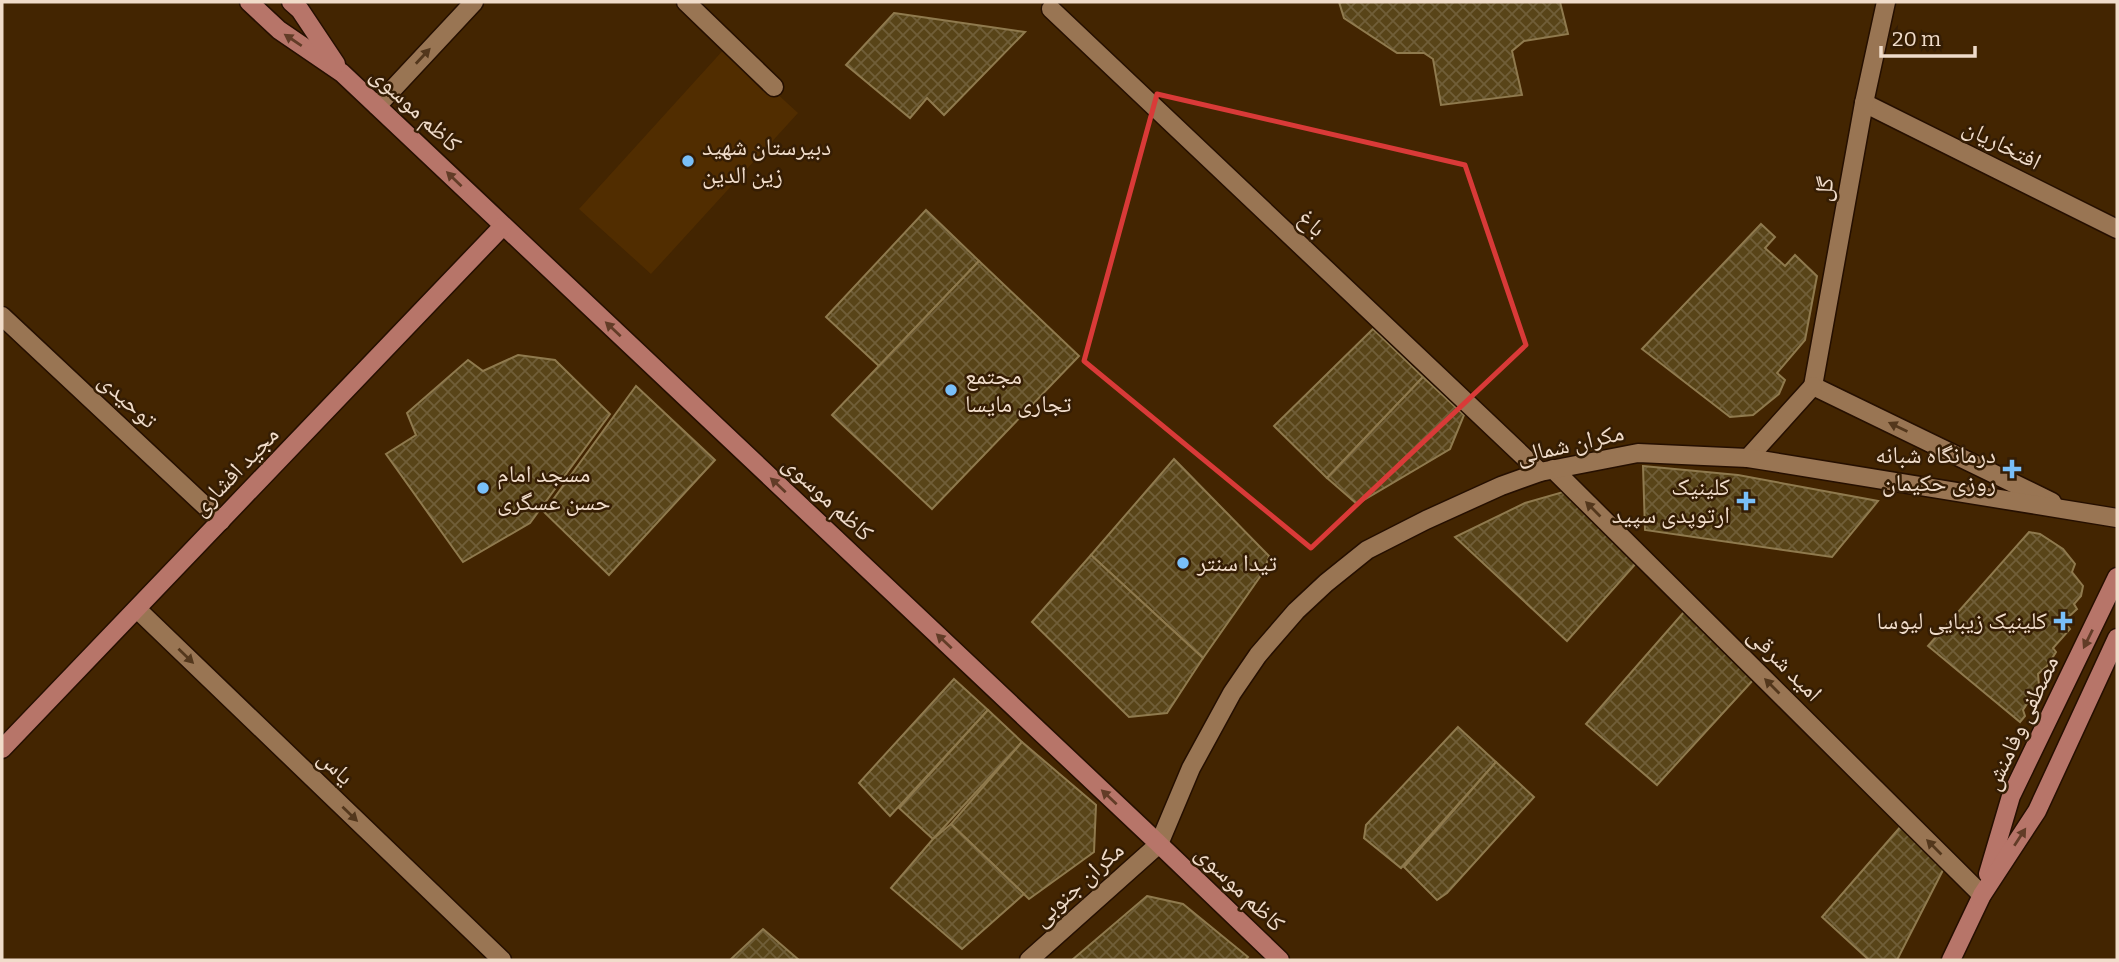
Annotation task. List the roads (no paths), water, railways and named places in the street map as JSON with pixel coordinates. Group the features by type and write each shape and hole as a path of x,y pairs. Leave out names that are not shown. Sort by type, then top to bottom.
{"main road":[{"name":"کاظم موسوی","path":"249,2 279,30 342,73 1280,960"},
{"name":"کاظم موسوی","path":"296,4 342,73"},
{"name":"مجید افشاری","path":"2,749 503,226"},
{"name":"مصطفی وفامنش","path":"1982,895 2011,796 2117,577"},
{"name":"مصطفی وفامنش","path":"1951,960 1982,895 2037,811 2117,638"}],"street":[{"path":"377,106 474,2"},
{"path":"686,2 774,87"},
{"name":"گل","path":"1812,386 1864,103 1886,2"},
{"name":"باغ","path":"1051,9 1546,471"},
{"name":"افتخاریان","path":"1864,103 2117,229"},
{"name":"توحیدی","path":"2,316 221,521"},
{"path":"1748,458 1812,386 2069,510"},
{"name":"مکران شمالی","path":"1159,844 1191,768 1232,693 1258,655 1296,611 1367,551 1426,520 1502,486 1546,471 1638,453 1748,458 2117,518"},
{"name":"امید شرقی","path":"1546,471 1982,895"},
{"name":"یاس","path":"137,608 502,960"},
{"name":"مکران جنوبی","path":"1029,960 1159,844"}],"place":[{"name":"دبیرستان شهید زین الدین","path":"688,161"},
{"name":"مجتمع تجاری مايسا","path":"951,390"},
{"name":"درمانگاه شبانه روزی حکیمان","path":"2012,469"},
{"name":"مسجد امام حسن عسگری","path":"483,488"},
{"name":"کلینیک ارتوپدی سپید","path":"1746,501"},
{"name":"تیدا سنتر","path":"1183,563"},
{"name":"کلینیک زیبایی لیوسا","path":"2063,621"}]}
